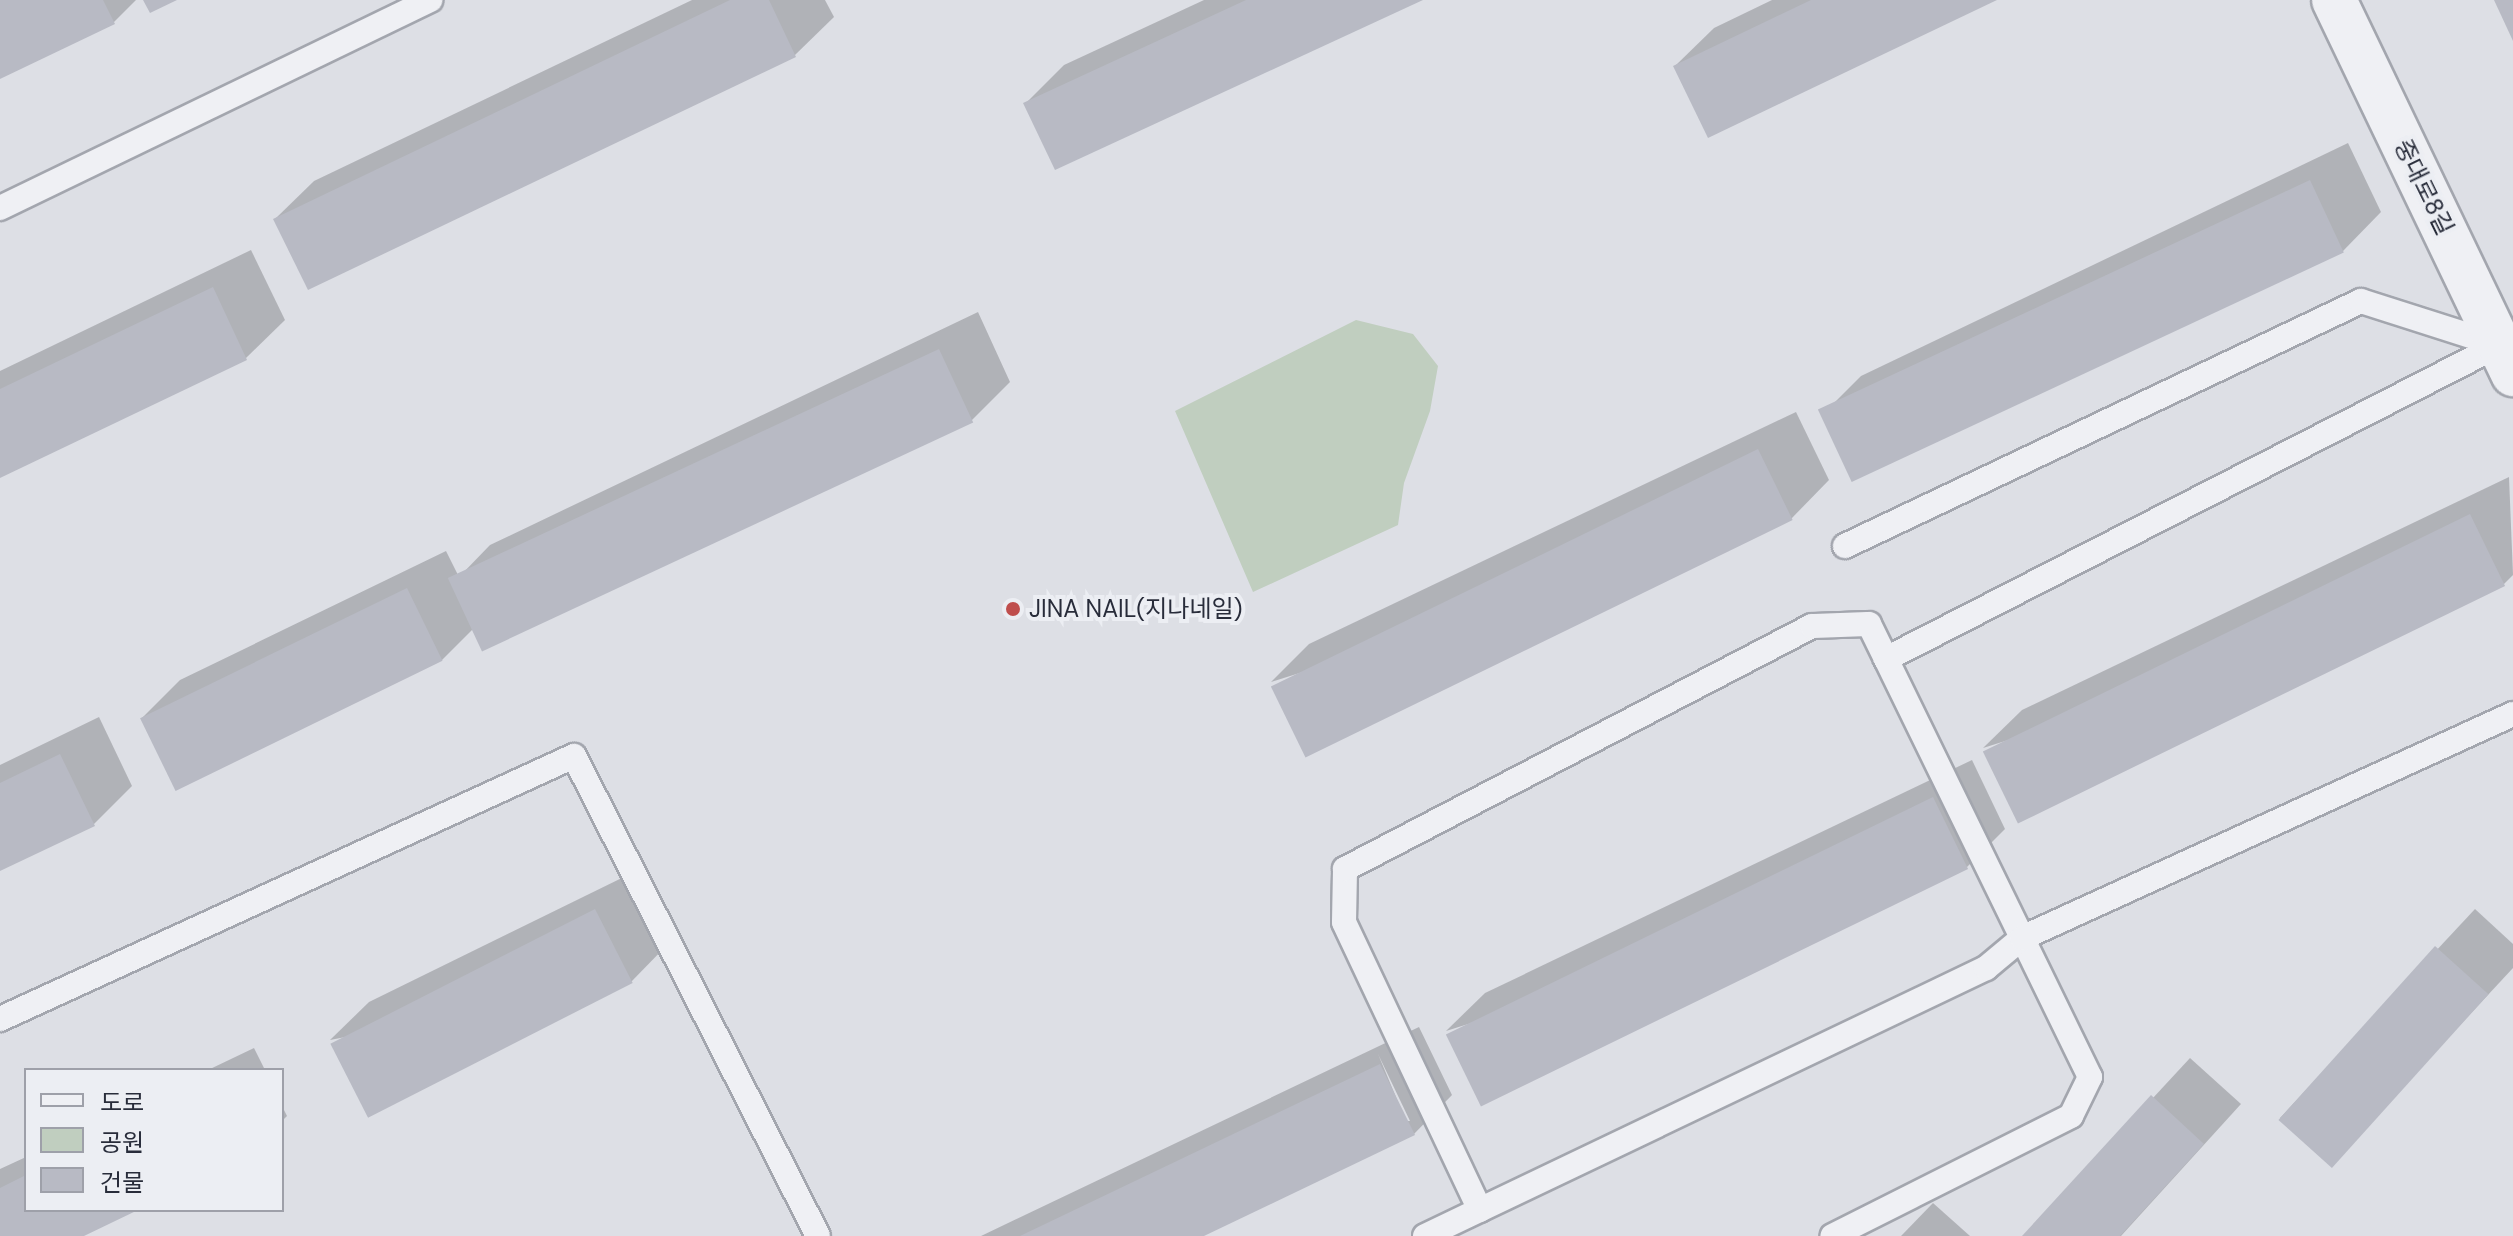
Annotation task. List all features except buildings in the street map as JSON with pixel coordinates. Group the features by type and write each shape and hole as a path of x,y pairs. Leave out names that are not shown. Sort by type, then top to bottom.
{"street":[{"name":"중대로8길","path":"2334,0 2506,360"}],"lane":[{"path":"0,208 430,0"},
{"path":"1845,546 2361,301 2506,360"},
{"path":"1886,659 2506,360"},
{"path":"1480,1210 1344,922 1345,869 1812,626 1869,624 2090,1077 2071,1116 1832,1236"},
{"path":"1425,1236 1986,968 2022,938 2513,714"},
{"path":"0,1019 574,756 818,1236"}],"green space":[{"path":"1356,320 1413,334 1438,366 1430,411 1404,483 1398,525 1253,592 1175,411"}],"place":[{"name":"JINA NAIL(지나네일)","path":"1013,609"}]}
